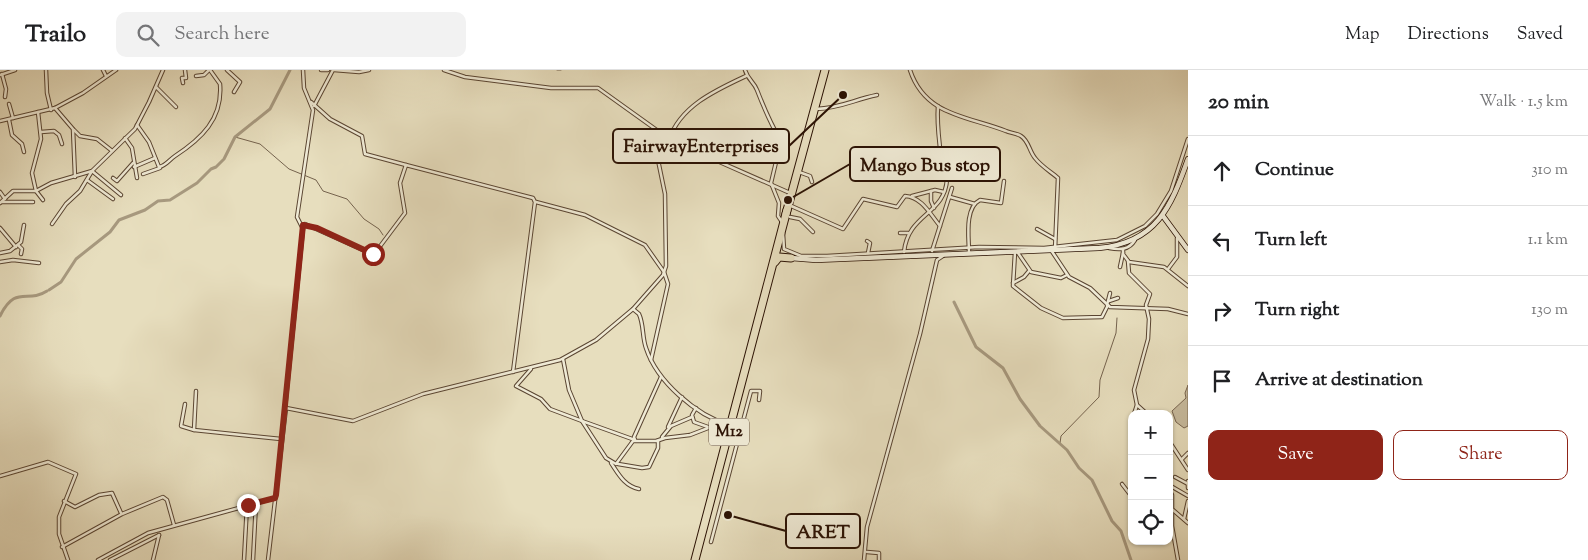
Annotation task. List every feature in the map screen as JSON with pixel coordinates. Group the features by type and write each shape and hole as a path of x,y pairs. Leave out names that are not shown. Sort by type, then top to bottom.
{"highway":[{"name":"M12","path":"763,304 778,254 797,172 825,70"},
{"name":"M12","path":"695,560 778,254 783,224 789,209"},
{"path":"773,268 778,257 791,258"}],"main road":[{"path":"778,254 809,260 931,253 937,257 969,251 1016,252 1054,248 1108,248 1136,238 1151,228 1163,216 1174,199 1188,159"},
{"path":"1163,216 1188,250"}],"street":[{"path":"5,97 6,89 1,74 15,70"},
{"path":"46,70 47,93 51,110"},
{"path":"103,70 106,76"},
{"path":"0,121 51,110 83,93 116,70"},
{"path":"52,224 92,171 137,125 163,70"},
{"path":"183,83 182,78 186,78 185,70"},
{"path":"144,174 160,168 207,132 216,118 220,84 209,70 204,75 196,76"},
{"path":"227,70 240,82 234,92"},
{"path":"303,70 304,88 313,110"},
{"path":"321,70 328,70"},
{"path":"303,226 298,221 297,216 314,106 334,70 359,72 369,70"},
{"path":"444,70 465,77 551,88 598,88 670,141 792,194"},
{"path":"745,70 746,76 757,90 762,105 781,141 772,185 779,202 778,216 783,224"},
{"path":"910,70 923,95 938,106 960,118 990,124 1020,135 1026,141 1035,158 1059,180 1053,255 1060,260 1068,275 1090,288 1108,304 1118,309 1168,309 1188,314"},
{"path":"651,361 667,286 664,272 666,252 664,183 658,160 670,141 676,123 685,111 746,76"},
{"path":"156,87 176,107"},
{"path":"814,109 842,107 854,100 877,95"},
{"path":"310,102 330,119 362,136 365,154 532,197 539,204 586,215 648,248 664,272"},
{"path":"9,104 12,135 22,144 24,152"},
{"path":"938,106 937,133 943,160 942,176 952,179"},
{"path":"55,108 80,136 97,139 111,150"},
{"path":"38,112 41,132 32,170 36,191 43,200"},
{"path":"137,125 149,142 160,168"},
{"path":"73,129 75,177"},
{"path":"41,132 54,131 59,135 62,144"},
{"path":"126,138 131,146 137,178"},
{"path":"655,139 666,148"},
{"path":"952,188 931,253 1054,248 1118,240 1144,226 1157,214 1171,191 1188,139"},
{"path":"647,144 660,156"},
{"path":"134,167 156,158"},
{"path":"113,178 117,181 134,161"},
{"path":"303,226 305,224 317,228 372,254 375,253 405,212 400,183 406,165"},
{"path":"3,201 17,190 36,191 51,183 92,171"},
{"path":"92,171 122,195"},
{"path":"797,172 810,176 812,182"},
{"path":"789,209 783,233 783,246 789,253 801,256 904,254 909,232 916,222 934,208 944,192 947,179"},
{"path":"87,180 113,199"},
{"path":"969,251 969,220 975,204 980,200 1001,203 1004,181"},
{"path":"789,209 843,229 863,199 898,207 905,196 931,191 944,192"},
{"path":"931,191 931,201 934,208"},
{"path":"0,192 3,201"},
{"path":"912,196 923,205 940,226"},
{"path":"950,197 975,204"},
{"path":"3,201 33,202"},
{"path":"513,372 535,201"},
{"path":"789,209 813,232"},
{"path":"0,253 9,252 21,242 24,225"},
{"path":"268,560 303,226"},
{"path":"0,228 22,249 20,254"},
{"path":"1037,229 1055,239"},
{"path":"900,233 909,232"},
{"path":"1168,269 1178,254 1177,234"},
{"path":"1108,248 1123,249 1131,245 1136,238"},
{"path":"867,241 870,243 868,253"},
{"path":"1120,267 1123,249"},
{"path":"1016,252 1029,270 1061,278 1068,275"},
{"path":"1016,252 1014,287 1041,308 1064,318 1102,317 1108,304 1110,293"},
{"path":"1123,253 1128,261 1129,272 1150,292 1147,308 1149,319 1148,339 1140,373 1135,382 1134,395 1137,405 1143,410"},
{"path":"864,560 866,552 864,543 867,527 920,334 937,257"},
{"path":"0,262 13,260 39,263"},
{"path":"1128,261 1135,264 1168,269 1188,286"},
{"path":"1013,284 1024,277 1029,270"},
{"path":"285,408 352,422 413,397 563,359 596,340 633,309 664,272"},
{"path":"1108,304 1118,298"},
{"path":"633,309 638,312 641,319 646,347 651,361 661,376 696,408 722,423 731,425"},
{"path":"563,359 569,390 582,421 617,474 632,487 639,489"},
{"path":"533,368 522,376 516,386 541,399 550,409 635,440 660,440 694,434 722,423"},
{"path":"618,464 635,440 635,435 660,384 661,376"},
{"path":"660,384 666,381"},
{"path":"195,430 192,426 196,391"},
{"path":"711,542 751,391 760,391 759,400"},
{"path":"610,462 648,467 682,397"},
{"path":"185,404 181,426 184,429 281,439"},
{"path":"1135,410 1137,405"},
{"path":"667,430 692,417 696,408"},
{"path":"692,417 695,424 708,427"},
{"path":"1173,446 1188,470"},
{"path":"1182,458 1188,453"},
{"path":"0,476 50,462 76,474 59,516 62,547 68,560"},
{"path":"1175,477 1188,484"},
{"path":"1122,484 1128,492"},
{"path":"1173,489 1188,496"},
{"path":"64,501 75,507 99,495 112,493 122,514"},
{"path":"62,547 122,514 165,497 174,525"},
{"path":"98,560 132,541 160,529 275,498"},
{"path":"1184,520 1188,501"},
{"path":"253,560 256,503"},
{"path":"244,560 248,505"},
{"path":"1173,511 1188,523"},
{"path":"153,560 160,529"},
{"path":"1173,532 1178,560"},
{"path":"110,560 159,535"},
{"path":"866,552 870,550 879,552 879,560"}],"shaded area":[{"path":"1188,385 1188,426 1184,428 1176,422 1173,410 1186,398 1185,393"}],"waterway":[{"path":"49,290 61,282 76,259 110,232 119,220 145,210 158,201 170,200 197,183 211,169 216,167 224,159 235,137 270,109 290,70"},
{"path":"235,137 260,144 289,169 316,180 323,191 347,199 364,219 379,229 383,235"},
{"path":"0,316 11,300 47,291"},
{"path":"954,302 976,347 1003,368 1020,399 1040,426 1067,450 1079,468 1092,480 1112,521 1121,531 1131,560"},
{"path":"1060,443 1061,436 1099,397 1100,380 1116,333 1117,318"}],"place":[{"name":"FairwayEnterprises","path":"843,95"},
{"name":"Mango Bus stop","path":"788,200"},
{"name":"ARET","path":"728,515"}],"route":[{"path":"248,505 275,498 276,495 303,225 317,228 373,254"}]}
